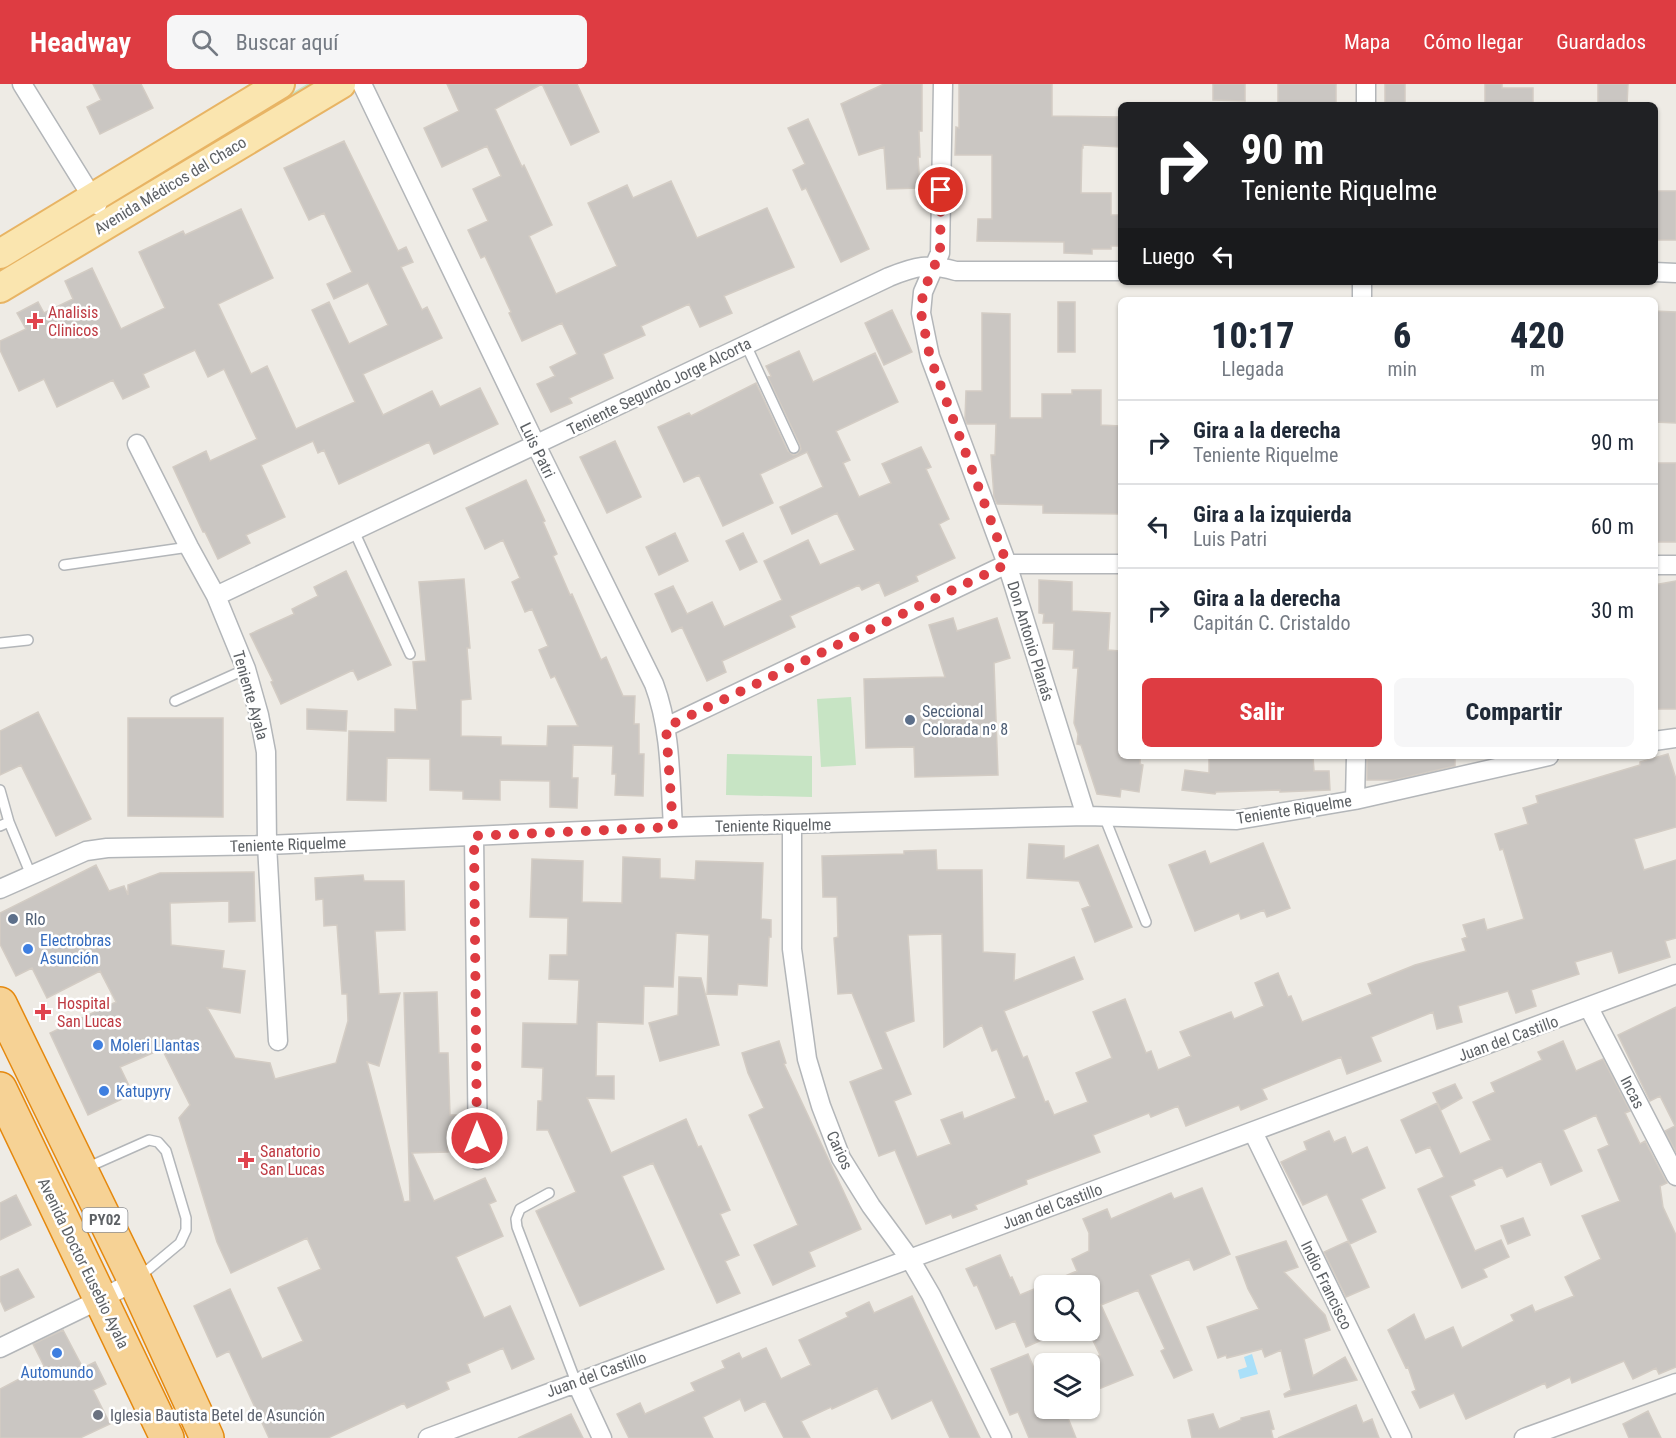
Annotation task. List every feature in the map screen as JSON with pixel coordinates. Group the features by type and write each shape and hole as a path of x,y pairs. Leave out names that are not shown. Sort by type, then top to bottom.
{"highway":[{"name":"PY02","path":"0,1004 135,1281 207,1438"},
{"name":"Avenida Doctor Eusebio Ayala","path":"0,1089 167,1438"}],"main road":[{"name":"Avenida Médicos del Chaco","path":"0,288 100,210 280,84"},
{"name":"Avenida Médicos del Chaco","path":"0,254 100,210 341,84"}],"street":[{"path":"22,84 100,210"},
{"name":"Luis Patri","path":"362,84 654,684 662,705 666,727 673,827"},
{"name":"Don Antonio Planás","path":"943,84 940,253 923,292 921,313 930,357 1007,564 1086,816"},
{"path":"1366,84 1366,102"},
{"name":"Teniente Segundo Jorge Alcorta","path":"216,596 909,269 934,265 956,271 1118,271"},
{"path":"1658,273 1676,273"},
{"name":"Teniente Ayala","path":"137,444 189,548 216,596 246,669 266,752 267,845 278,1041"},
{"path":"666,727 1007,564 1118,564"},
{"path":"1658,564 1676,564"},
{"path":"1658,740 1676,738"},
{"path":"1355,800 1356,759"},
{"name":"Teniente Riquelme","path":"0,889 86,851 126,848 267,845 673,827 1086,816 1237,820 1355,800 1536,759"},
{"name":"Carios","path":"792,825 792,949 807,1059 820,1107 841,1158 871,1206 910,1258 932,1295 1002,1438"},
{"path":"474,836 478,1160"},
{"name":"Juan del Castillo","path":"429,1438 1676,974"},
{"name":"Incas","path":"1589,1008 1676,1176"},
{"name":"Indio Francisco","path":"1252,1132 1402,1438"},
{"path":"0,1348 135,1281"},
{"path":"576,1382 602,1438"},
{"path":"1524,1438 1676,1383"}],"lane":[{"path":"746,345 794,448"},
{"path":"354,531 410,654"},
{"path":"64,565 189,548"},
{"path":"0,643 28,640"},
{"path":"175,701 246,669"},
{"path":"0,790 4,824 31,875"},
{"path":"1104,816 1146,922"},
{"path":"81,1170 149,1140 158,1142 166,1151 186,1218 186,1230 180,1243 135,1281"},
{"path":"549,1193 520,1209 516,1219 517,1227 576,1382"}],"green space":[{"path":"307,84 316,84 118,201 117,198"},
{"path":"851,697 856,765 821,767 817,699"},
{"path":"727,754 812,756 812,797 726,795"}],"water":[{"path":"1252,1354 1258,1374 1240,1379 1238,1370 1247,1367 1244,1357"}],"building":[{"path":"93,84 141,84 153,108 100,134 87,107 101,100"},
{"path":"447,84 542,84 495,109 552,225 529,236 556,294 617,266 588,203 627,185 633,198 671,181 697,238 767,208 794,267 724,296 732,313 700,327 689,304 641,326 645,335 603,354 613,378 569,398 572,403 551,412 537,384 555,376 550,367 577,354 562,323 522,341 485,256 481,258 468,230 488,221 473,189 501,176 487,146 442,167 424,128 459,111"},
{"path":"542,84 577,84 599,132 571,145"},
{"path":"884,84 922,84 922,131 919,131 920,157 918,157 920,188 887,189 884,147 859,155 841,104"},
{"path":"959,84 1052,84 1052,116 1118,117 1118,147 1083,145 1081,193 1111,193 1111,215 1118,215 1118,246 1111,246 1111,249 1092,249 1092,254 1064,253 1064,242 977,241 978,219 992,219 992,155 955,155 956,127 959,128"},
{"path":"1213,84 1245,84 1245,101 1213,100"},
{"path":"1278,84 1336,84 1336,102 1278,102"},
{"path":"1385,84 1405,84 1405,102 1385,102"},
{"path":"1485,84 1502,84 1502,88 1533,88 1533,102 1485,102"},
{"path":"1598,84 1628,84 1627,102 1598,102"},
{"path":"808,119 869,249 841,262 806,188 802,190 793,170 805,164 788,128"},
{"path":"344,141 398,251 406,247 413,262 401,267 422,310 427,307 442,338 363,374 383,415 432,391 440,407 480,388 498,424 434,454 429,442 339,484 324,450 318,453 313,441 261,465 285,517 246,535 250,543 218,559 173,467 206,451 210,461 257,439 224,369 208,377 195,350 143,374 149,387 123,399 113,380 57,407 44,379 19,391 0,350 0,341 26,329 17,313 38,302 44,313 73,299 65,281 92,268 121,329 165,308 139,252 183,231 185,235 241,209 273,278 218,304 251,374 267,366 296,429 355,402 312,310 329,302 349,344 388,325 368,283 334,299 327,284 352,272 324,213 309,220 284,168"},
{"path":"1658,191 1676,191 1676,240 1658,240"},
{"path":"1058,302 1075,302 1075,352 1058,352"},
{"path":"892,310 912,352 884,365 865,323"},
{"path":"1658,311 1676,312 1676,423 1658,422"},
{"path":"982,313 1010,314 1010,418 1042,418 1042,394 1072,394 1072,390 1101,390 1101,425 1118,426 1118,514 1043,513 1043,505 997,504 994,497 991,455 995,455 996,424 967,424 965,419 966,391 982,391"},
{"path":"799,351 813,382 875,353 898,402 836,431 850,460 843,463 859,497 891,483 882,464 921,447 931,467 926,469 949,519 939,524 955,558 916,576 918,581 885,596 879,582 862,590 859,585 790,616 795,627 722,661 726,672 707,681 682,627 672,632 655,594 673,586 687,614 712,602 724,627 782,600 764,561 808,540 820,565 855,550 837,513 792,534 780,507 823,487 807,452 760,474 773,503 723,526 699,475 684,482 658,427 689,413 691,416 756,383 788,451 793,455 797,454 801,449 800,445 768,377 771,376 766,366"},
{"path":"615,441 641,497 607,513 580,457"},
{"path":"1658,463 1676,463 1676,542 1658,542"},
{"path":"526,480 557,554 553,556 601,660 606,657 623,696 635,696 634,724 639,724 639,754 644,754 643,796 615,795 616,774 612,774 613,746 573,745 572,778 578,778 577,808 550,807 550,781 500,780 500,800 463,799 463,791 430,790 430,759 387,758 386,801 347,800 349,731 395,732 395,709 417,710 413,662 426,661 419,582 464,579 470,648 467,648 471,699 461,700 461,736 501,737 501,745 547,746 548,726 578,726 555,676 551,678 539,650 548,646 532,609 525,612 512,582 520,578 503,540 485,549 466,508"},
{"path":"675,533 688,561 659,575 646,547"},
{"path":"743,533 757,562 740,570 726,541"},
{"path":"346,571 391,665 358,680 353,670 281,704 271,682 273,681 250,634 294,614 292,609 318,596 314,587"},
{"path":"1039,580 1072,582 1072,611 1110,613 1108,650 1118,651 1118,759 1140,759 1140,764 1143,765 1139,792 1121,789 1120,797 1097,794 1081,745 1077,744 1078,734 1074,723 1078,668 1073,668 1074,650 1053,649 1054,623 1043,623 1044,614 1039,613"},
{"path":"1676,581 1676,709 1658,709 1658,584"},
{"path":"953,618 957,631 997,618 1010,658 994,663 998,775 915,777 914,747 866,748 864,679 945,677 929,625"},
{"path":"307,709 347,711 346,731 307,729"},
{"path":"38,712 91,819 56,836 21,765 0,775 0,731"},
{"path":"128,718 223,718 223,817 128,816"},
{"path":"1668,754 1676,779 1676,827 1634,839 1644,870 1676,860 1676,938 1665,941 1670,957 1619,973 1612,951 1575,962 1579,974 1531,990 1536,1006 1516,1013 1508,991 1458,1006 1462,1022 1437,1029 1433,1012 1371,1037 1381,1061 1347,1074 1341,1057 1262,1089 1267,1099 1241,1110 1239,1105 1186,1126 1178,1106 1151,1117 1149,1113 1093,1135 1100,1152 1026,1180 1027,1184 975,1205 977,1209 953,1218 951,1214 926,1224 895,1150 879,1156 850,1082 883,1069 852,993 838,994 834,938 838,937 837,897 823,897 822,856 904,854 904,851 936,850 937,870 982,870 983,952 1015,954 1014,981 1074,957 1083,979 1004,1011 1023,1058 1027,1056 1045,1102 1048,1101 1054,1115 1088,1102 1076,1073 1112,1058 1093,1012 1125,999 1146,1053 1151,1051 1158,1070 1191,1056 1180,1032 1231,1012 1234,1019 1264,1006 1255,983 1278,973 1302,1022 1372,994 1368,984 1415,965 1466,951 1462,939 1467,937 1463,925 1484,919 1487,930 1524,919 1503,849 1500,850 1495,834 1528,824 1523,808 1538,803 1536,796 1640,765 1640,762 1658,759 1658,757","holes":["942,934 944,1047 982,1025 992,1051 997,1049 1016,1098 964,1119 962,1112 941,1120 951,1144 917,1157 894,1101 911,1094 885,1032 914,1021 908,935"]},
{"path":"1209,759 1313,759 1314,771 1329,771 1330,790 1216,792 1215,794 1182,790 1185,770 1209,773"},
{"path":"1367,759 1455,759 1455,766 1394,780 1367,780"},
{"path":"1263,843 1290,908 1267,917 1264,910 1241,919 1239,913 1195,931 1169,865 1205,851 1210,864"},
{"path":"1029,844 1064,846 1064,859 1098,845 1132,927 1095,942 1082,909 1090,906 1079,881 1027,878"},
{"path":"623,857 660,859 660,878 695,880 696,861 763,863 761,919 771,920 767,986 738,984 737,995 707,994 709,935 676,933 673,987 644,986 643,1024 597,1022 596,1076 614,1076 614,1099 587,1098 611,1153 686,1119 730,1210 720,1214 739,1255 725,1261 740,1293 717,1303 653,1163 622,1176 664,1269 580,1306 536,1211 576,1192 548,1130 537,1130 538,1101 542,1101 543,1068 522,1067 523,1023 577,1024 579,980 549,979 550,955 567,955 568,918 530,917 532,859 583,861 582,902 622,903"},
{"path":"96,865 109,891 124,886 128,895 128,885 160,873 254,872 255,921 229,922 229,901 170,903 171,945 224,951 222,968 245,971 240,1013 207,1008 235,1058 270,1063 275,1079 336,1063 348,1021 347,994 342,994 337,925 324,926 323,899 316,900 315,878 363,875 364,881 404,881 405,930 375,931 379,994 400,993 379,1066 367,1062 404,1202 410,1201 404,993 437,992 439,1053 448,1053 450,1115 456,1115 457,1132 447,1132 448,1152 412,1153 434,1201 485,1178 496,1201 489,1204 503,1236 456,1257 484,1318 510,1306 534,1359 512,1369 503,1348 467,1364 470,1372 446,1382 449,1389 407,1408 404,1403 328,1438 269,1438 229,1351 217,1357 194,1306 230,1289 262,1359 303,1341 278,1288 321,1269 307,1238 231,1273 217,1242 179,1118 190,1105 162,1049 120,1067 133,1094 88,1115 50,1033 116,1002 100,971 47,998 32,968 16,976 0,944 0,913"},
{"path":"679,977 701,978 719,1045 660,1061 649,1023 678,1015"},
{"path":"1676,1007 1676,1152 1665,1131 1675,1126 1660,1096 1650,1101 1618,1035"},
{"path":"779,1041 786,1063 784,1064 861,1229 809,1252 815,1266 773,1285 754,1245 798,1225 749,1115 764,1108 748,1073 742,1053"},
{"path":"1563,1041 1576,1071 1603,1059 1630,1111 1625,1113 1640,1144 1645,1141 1667,1183 1660,1186 1663,1207 1676,1235 1676,1367 1659,1374 1656,1368 1633,1379 1624,1361 1572,1383 1570,1377 1547,1388 1545,1383 1466,1419 1454,1393 1420,1408 1412,1392 1416,1390 1408,1367 1406,1368 1388,1330 1414,1314 1425,1340 1453,1327 1462,1348 1514,1321 1511,1315 1532,1305 1535,1312 1574,1296 1565,1277 1601,1259 1582,1216 1620,1201 1598,1150 1609,1145 1596,1115 1563,1130 1582,1171 1551,1185 1541,1161 1507,1177 1502,1167 1473,1180 1475,1185 1450,1196 1475,1251 1501,1240 1509,1257 1483,1269 1487,1277 1462,1288 1418,1189 1444,1177 1430,1147 1416,1153 1401,1120 1437,1103 1460,1154 1491,1140 1473,1102 1495,1092 1491,1083 1542,1060 1538,1052"},
{"path":"1455,1084 1462,1098 1441,1110 1433,1093"},
{"path":"1329,1131 1334,1142 1345,1137 1352,1154 1367,1147 1385,1188 1361,1199 1376,1232 1350,1244 1327,1194 1303,1205 1281,1162 1307,1150 1304,1142"},
{"path":"1202,1188 1230,1254 1194,1270 1189,1259 1150,1275 1192,1370 1174,1378 1161,1351 1165,1349 1138,1290 1101,1305 1133,1375 1100,1388 1100,1353 1093,1341 1100,1341 1100,1275 1068,1275 1077,1271 1072,1259 1089,1251 1089,1233 1083,1219 1107,1209 1111,1219 1171,1193 1174,1199"},
{"path":"16,1195 31,1225 0,1240 0,1203"},
{"path":"1523,1218 1530,1235 1508,1244 1501,1226"},
{"path":"1286,1241 1298,1267 1284,1272 1325,1315 1330,1330 1304,1339 1313,1376 1345,1357 1357,1380 1285,1397 1284,1394 1291,1390 1281,1350 1265,1357 1262,1349 1227,1358 1226,1355 1218,1358 1207,1327 1259,1309 1248,1289 1236,1257"},
{"path":"1348,1241 1369,1287 1346,1297 1324,1252"},
{"path":"1000,1255 1020,1295 1034,1289 1034,1341 1040,1341 1026,1347 1015,1321 996,1329 977,1285 974,1286 966,1269"},
{"path":"18,1269 34,1297 5,1311 0,1300 0,1277"},
{"path":"912,1296 980,1438 950,1438 932,1400 892,1419 877,1388 801,1421 810,1438 784,1438 765,1401 745,1411 740,1399 703,1417 713,1438 629,1438 617,1414 640,1403 645,1414 695,1391 691,1383 725,1368 722,1361 739,1353 742,1359 766,1348 781,1379 811,1365 799,1340 848,1317 846,1313 869,1302 874,1313"},
{"path":"63,1330 83,1368 95,1362 106,1384 93,1390 110,1424 80,1438 0,1438 0,1389 44,1366 33,1344"},
{"path":"1028,1354 1034,1368 1034,1419 1068,1419 1076,1438 1029,1438 1018,1412 1010,1415 991,1369"},
{"path":"1356,1405 1363,1423 1372,1419 1379,1438 1278,1438"},
{"path":"1269,1411 1274,1429 1271,1430 1273,1438 1192,1438 1188,1420 1213,1414 1219,1429 1241,1418"},
{"path":"1648,1411 1661,1438 1629,1438 1623,1424"},
{"path":"571,1414 583,1438 518,1438"}],"place":[{"name":"Analisis Clinicos","path":"35,321"},
{"name":"Seccional Colorada nº 8","path":"910,720"},
{"name":"RIo","path":"13,919"},
{"name":"Electrobras Asunción","path":"28,949"},
{"name":"Hospital San Lucas","path":"43,1012"},
{"name":"Moleri Llantas","path":"98,1045"},
{"name":"Katupyry","path":"104,1091"},
{"name":"Sanatorio San Lucas","path":"246,1160"},
{"name":"Automundo","path":"57,1353"},
{"name":"Iglesia Bautista Betel de Asunción","path":"98,1415"}],"route":[{"path":"477,1138 474,836 673,827 666,727 1007,564 930,357 921,313 923,292 940,253 941,190"}]}
